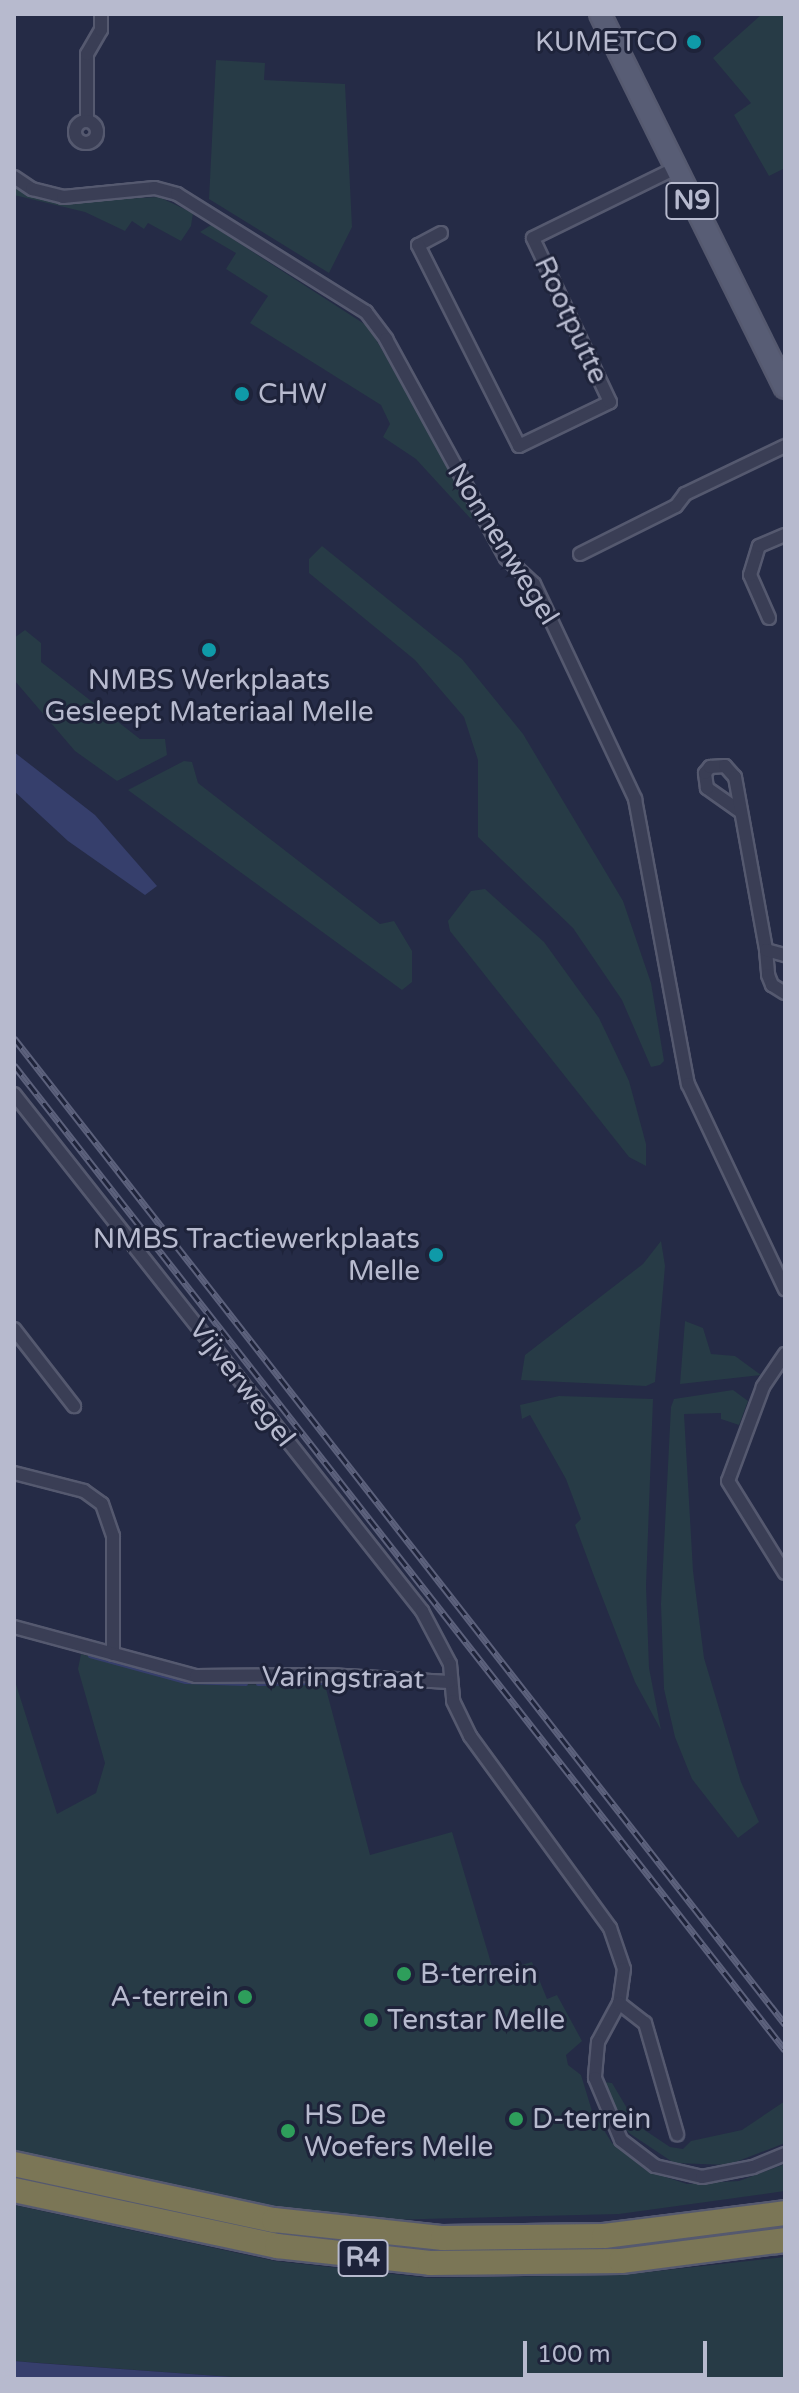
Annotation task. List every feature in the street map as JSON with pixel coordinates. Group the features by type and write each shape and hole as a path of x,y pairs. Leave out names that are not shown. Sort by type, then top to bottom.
{"highway":[{"name":"R4","path":"14,2164 274,2220 443,2238 604,2236 785,2213"},
{"name":"R4","path":"14,2190 251,2242 430,2263 621,2261 785,2240"}],"main road":[{"name":"N9","path":"600,14 782,376"}],"street":[{"path":"87,120 87,54 101,30 101,14"},
{"name":"Rootputte","path":"441,233 418,245 519,446 610,402 533,238 676,168"},
{"name":"Nonnenwegel","path":"14,177 32,189 63,197 145,188 177,194 366,312 386,339 506,558 534,584 635,799 688,1084 785,1289"},
{"path":"580,554 676,506 685,494 785,446"},
{"path":"769,618 750,575 759,546 785,535"},
{"path":"741,812 772,985 785,993"},
{"path":"766,950 785,955"},
{"name":"Vijverwegel","path":"14,1094 422,1611 450,1664 449,1682"},
{"path":"14,1329 74,1406"},
{"path":"785,1354 763,1387 728,1481 785,1573"},
{"path":"14,1473 84,1491 102,1504 113,1536 113,1654"},
{"name":"Varingstraat","path":"14,1627 196,1676 328,1675 449,1682 459,1714 494,1773 610,1928 624,1969 619,2003 598,2042 595,2078 621,2140 655,2166 702,2177 753,2167 785,2154"},
{"path":"619,2003 645,2023 677,2134"}],"shaded area":[{"path":"762,14 785,14 785,168 769,176 734,115 751,103 713,58"},
{"path":"216,60 265,63 264,80 345,84 352,227 329,273 209,199"},
{"path":"14,183 32,195 61,202 159,197 193,213 191,226 181,241 148,223 144,229 132,221 125,231 85,212 14,195"},
{"path":"211,225 369,327 475,515 471,519 416,459 383,437 390,424 381,405 250,323 268,296 226,269 236,253 200,232"},
{"path":"322,546 462,659 523,734 623,901 651,983 664,1061 660,1065 651,1067 622,1000 573,928 478,837 478,760 464,717 415,660 309,573 309,559"},
{"path":"25,630 41,643 41,662 140,739 165,739 167,755 117,781 75,751 15,681 14,638"},
{"path":"184,761 192,762 198,783 380,924 394,921 412,951 412,982 402,990 128,790"},
{"path":"485,889 544,942 599,1018 629,1081 646,1144 646,1166 629,1157 450,931 448,921 471,891"},
{"path":"661,1241 665,1266 655,1382 646,1386 521,1380 525,1355 643,1264"},
{"path":"685,1321 703,1328 711,1354 735,1356 761,1375 680,1384"},
{"path":"733,1390 748,1401 739,1425 721,1419 721,1413 684,1414 693,1571 704,1658 741,1782 759,1822 738,1838 692,1779 675,1737 664,1689 661,1604 671,1407 674,1399"},
{"path":"559,1396 653,1399 646,1586 649,1668 661,1730 635,1682 594,1576 575,1525 581,1519 566,1479 530,1415 522,1419 520,1405"},
{"path":"81,1654 194,1684 325,1685 370,1855 452,1832 494,1973 532,1962 547,1999 557,1995 582,2041 566,2055 568,2065 581,2075 592,2111 612,2143 647,2171 687,2184 739,2181 785,2164 785,2191 619,2214 385,2220 288,2209 14,2150 14,1678 57,1814 96,1793 105,1763 78,1669"},
{"path":"603,2082 612,2083 637,2125 670,2147 683,2149 691,2141 742,2130 785,2101 785,2143 728,2165 674,2163 629,2133 612,2111"},
{"path":"14,2205 275,2261 429,2278 622,2275 785,2257 785,2379 259,2379 14,2361"}],"water":[{"path":"14,752 95,815 157,886 145,895 68,841 14,791"},
{"path":"14,2361 37,2363 259,2379 14,2379"}],"waterway":[{"path":"90,1656 186,1682 246,1684"},
{"path":"258,1684 323,1683"}],"railway":[{"path":"14,1038 785,2024"},
{"path":"14,1065 785,2050"}],"place":[{"name":"KUMETCO","path":"694,42"},
{"name":"CHW","path":"242,394"},
{"name":"NMBS Werkplaats Gesleept Materiaal Melle","path":"209,650"},
{"name":"NMBS Tractiewerkplaats Melle","path":"436,1255"},
{"name":"B-terrein","path":"404,1974"},
{"name":"A-terrein","path":"245,1997"},
{"name":"Tenstar Melle","path":"371,2020"},
{"name":"D-terrein","path":"516,2119"},
{"name":"HS De Woefers Melle","path":"288,2131"}]}
